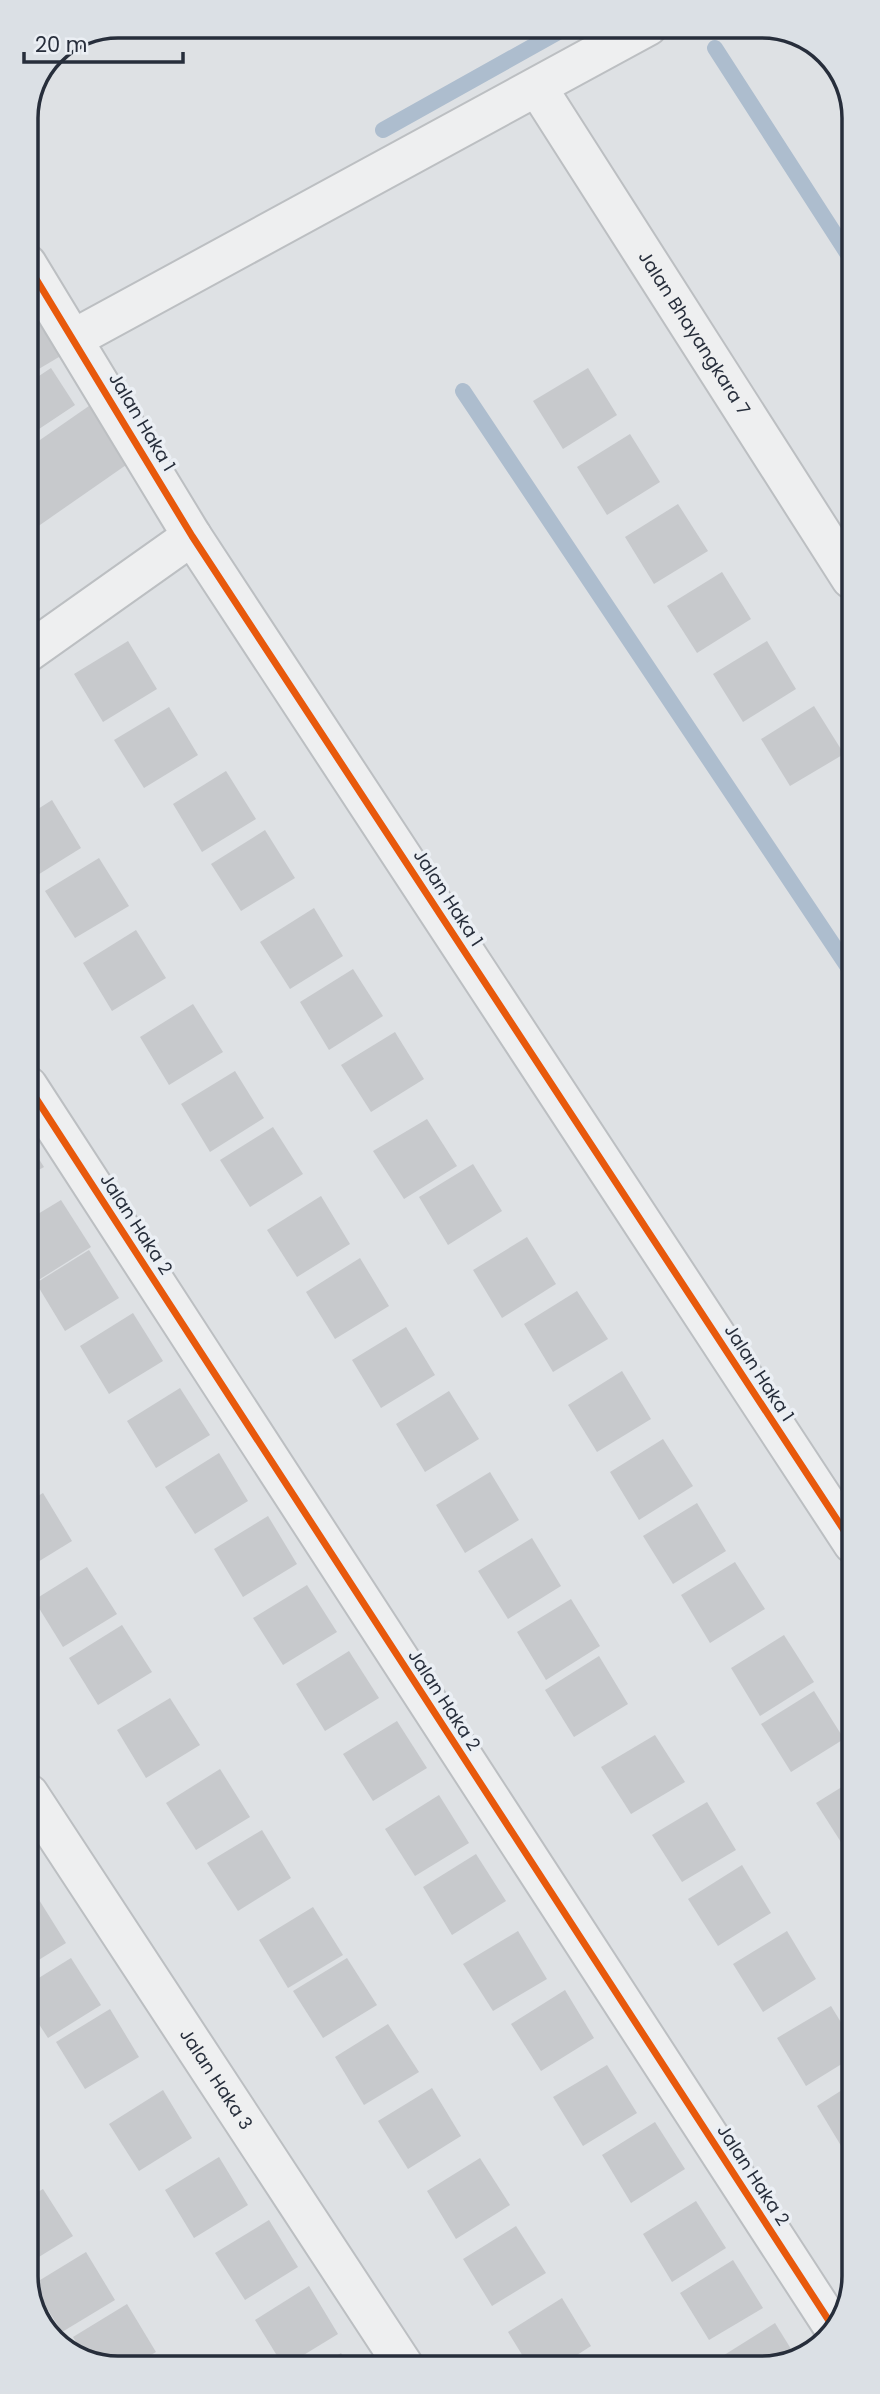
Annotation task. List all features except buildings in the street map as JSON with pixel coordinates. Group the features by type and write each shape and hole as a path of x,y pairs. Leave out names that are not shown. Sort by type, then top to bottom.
{"street":[{"path":"73,339 625,39"},
{"name":"Jalan Bhayangkara 7","path":"537,87 842,565"},
{"name":"Jalan Haka 1","path":"39,283 192,536 842,1527"},
{"path":"39,645 192,536"},
{"name":"Jalan Haka 2","path":"39,1102 828,2319"},
{"name":"Jalan Haka 3","path":"38,1808 397,2355"}],"waterway":[{"path":"383,130 546,39"},
{"path":"715,48 842,245"},
{"path":"463,391 842,958"}],"cycle path":[{"path":"39,284 192,536 842,1527"},
{"path":"39,1102 828,2319"}]}
